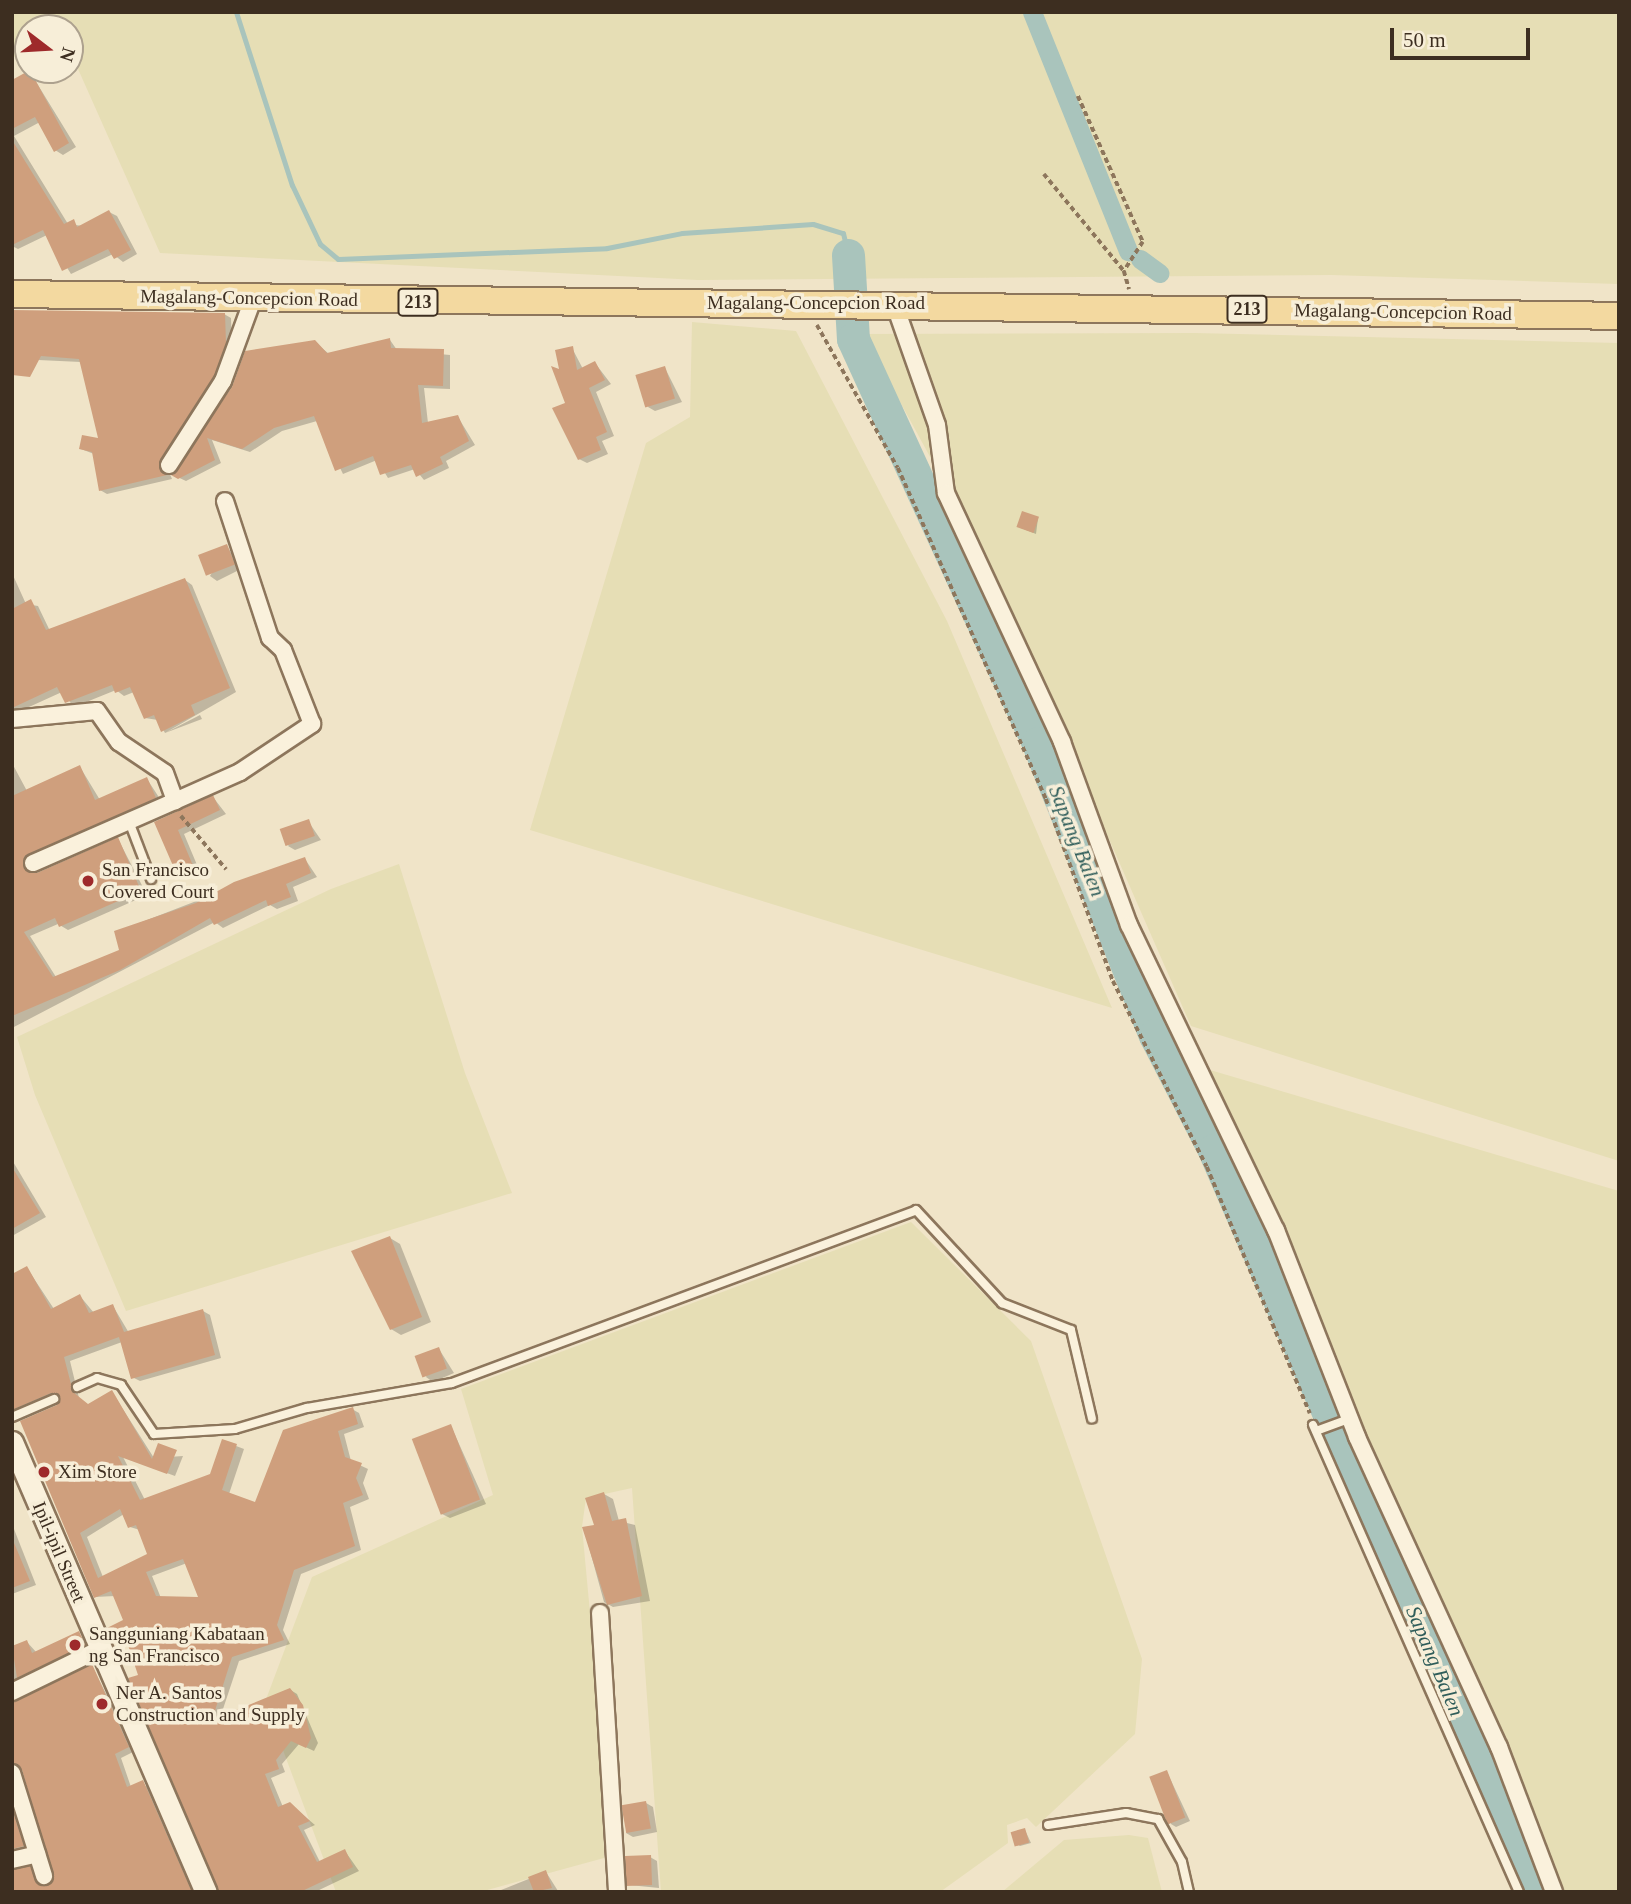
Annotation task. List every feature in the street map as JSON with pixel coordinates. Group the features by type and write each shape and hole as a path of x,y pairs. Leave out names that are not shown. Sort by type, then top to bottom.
{"main road":[{"name":"Magalang-Concepcion Road","path":"12,294 253,299 885,302 1619,316"}],"street":[{"path":"169,465 223,381 253,299"},
{"path":"885,302 937,425 946,493 1062,742 1129,925 1222,1108 1354,1416 1451,1652 1500,1747 1554,1892"},
{"path":"33,863 130,824 240,772 312,724 283,650 270,638 225,501"},
{"path":"12,719 97,711 125,747 165,773 174,803"},
{"name":"Ipil-ipil Street","path":"12,1442 19,1480 100,1648 205,1892"},
{"path":"600,1613 617,1892"},
{"path":"12,1692 100,1648"},
{"path":"12,1773 44,1876"},
{"path":"12,1860 37,1854"}],"lane":[{"path":"130,824 150,879"},
{"path":"77,1387 97,1378 121,1385 154,1434 235,1429 307,1408 452,1383 916,1210 1002,1303 1072,1330 1092,1419"},
{"path":"12,1417 54,1399"},
{"path":"1354,1416 1315,1428 1519,1892"},
{"path":"1048,1825 1126,1813 1158,1819 1182,1862 1189,1892"}],"path":[{"path":"1078,96 1143,242 1124,271"},
{"path":"1044,174 1124,271 1135,307"},
{"path":"814,302 898,468 1046,799 1113,981 1207,1167 1277,1324 1315,1428"},
{"path":"174,803 211,859 226,869"}],"shaded area":[{"path":"12,12 1619,12 1618,284 1331,275 698,280 160,253 84,82 84,14 14,14 12,57"},
{"path":"692,322 796,331 947,621 1112,1008 530,830 646,443 690,417"},
{"path":"1194,333 1619,343 1619,1161 1191,1026 988,563 863,334"},
{"path":"399,864 465,1073 512,1193 126,1311 35,1095 17,1037 331,889"},
{"path":"1210,1070 1619,1191 1619,1892 1558,1892"},
{"path":"911,1222 1031,1341 1142,1659 1135,1734 1036,1827 1027,1818 1007,1825 1008,1843 940,1892 661,1892 632,1488 586,1498 582,1527 602,1741 604,1858 480,1892 336,1892 265,1702 312,1577 493,1495 461,1389"},
{"path":"1129,1835 1148,1838 1162,1892 1002,1892 1064,1840"}],"building":[{"path":"14,79 14,84 37,84 69,143 54,152 35,117 12,129"},
{"path":"12,140 64,224 74,219 77,227 109,210 131,250 114,259 108,249 62,271 43,230 12,245"},
{"path":"12,310 225,313 226,344 214,376 160,460 167,475 99,491 92,452 79,449 82,435 98,438 79,359 41,356 30,377 12,375"},
{"path":"390,338 391,348 444,349 443,386 418,385 422,423 458,415 469,441 440,457 443,464 416,477 411,465 380,475 373,456 335,471 314,416 274,428 242,449 207,438 215,460 178,479 171,475 232,387 245,351 315,340 327,353"},
{"path":"573,346 577,370 595,361 605,380 589,388 607,432 596,437 601,450 578,460 552,408 565,403 551,366 559,369 555,350"},
{"path":"665,366 675,399 645,408 635,375"},
{"path":"1022,511 1039,517 1033,533 1016,527"},
{"path":"227,544 235,565 206,576 198,555"},
{"path":"185,578 230,688 191,705 195,715 161,732 154,715 144,719 130,687 115,693 112,685 65,703 57,687 12,708 12,609 31,599 46,630"},
{"path":"80,765 95,800 147,777 156,798 24,857 26,871 37,873 118,837 141,891 59,927 55,918 24,932 53,977 119,950 114,931 196,903 234,882 305,857 311,873 286,884 291,897 268,906 266,900 214,925 210,918 120,970 12,1016 12,796"},
{"path":"213,795 220,810 178,830 194,868 177,875 154,822"},
{"path":"309,819 315,836 286,846 280,829"},
{"path":"12,1167 40,1213 12,1229"},
{"path":"390,1236 422,1317 390,1330 351,1251"},
{"path":"27,1266 51,1309 80,1294 89,1313 113,1304 124,1332 203,1309 215,1355 131,1379 119,1337 64,1357 73,1392 88,1404 112,1390 152,1459 158,1443 177,1450 167,1474 118,1456 140,1500 210,1474 222,1439 237,1444 222,1490 255,1502 283,1430 353,1407 358,1424 338,1431 345,1457 362,1463 356,1478 363,1495 343,1503 355,1546 294,1570 277,1625 284,1640 232,1657 212,1720 290,1688 303,1705 311,1738 306,1748 291,1741 276,1760 279,1769 265,1774 278,1807 290,1802 310,1821 298,1826 317,1862 345,1849 353,1867 300,1892 219,1892 128,1678 138,1675 126,1639 113,1643 109,1634 107,1628 123,1620 111,1591 94,1598 20,1421 57,1405 60,1397 51,1393 12,1410 12,1274","holes":["120,1509 128,1528 136,1525 147,1554 98,1578 80,1533","183,1559 198,1597 156,1596 146,1572"]},
{"path":"439,1347 447,1369 422,1378 415,1356"},
{"path":"451,1424 480,1500 441,1515 412,1439"},
{"path":"604,1492 612,1521 626,1518 642,1596 607,1605 582,1527 594,1525 585,1498"},
{"path":"12,1538 30,1581 12,1588"},
{"path":"79,1631 85,1645 17,1678 12,1646 27,1640 32,1653"},
{"path":"92,1664 129,1747 115,1754 127,1787 143,1780 192,1892 12,1892 12,1870 30,1866 42,1886 54,1878 22,1770 12,1763 12,1702"},
{"path":"1167,1770 1185,1818 1168,1824 1149,1777"},
{"path":"646,1801 651,1829 626,1833 621,1805"},
{"path":"12,1809 24,1846 12,1849"},
{"path":"1025,1828 1029,1842 1015,1847 1011,1832"},
{"path":"651,1855 652,1885 626,1886 625,1856"},
{"path":"546,1870 552,1888 534,1892 528,1877"}],"waterway":[{"path":"236,12 292,185 320,244 338,259 607,248 682,233 813,224 843,233 848,255"},
{"path":"1032,12 1128,251"},
{"name":"Sapang Balen","path":"848,255 853,339 1038,743 1155,1035 1214,1150 1332,1422"},
{"path":"1140,259 1159,273"},
{"name":"Sapang Balen","path":"1335,1429 1536,1892"}],"place":[{"name":"San Francisco Covered Court","path":"88,881"},
{"name":"Xim Store","path":"44,1472"},
{"name":"Sangguniang Kabataan ng San Francisco","path":"75,1645"},
{"name":"Ner A. Santos Construction and Supply","path":"102,1704"}]}
